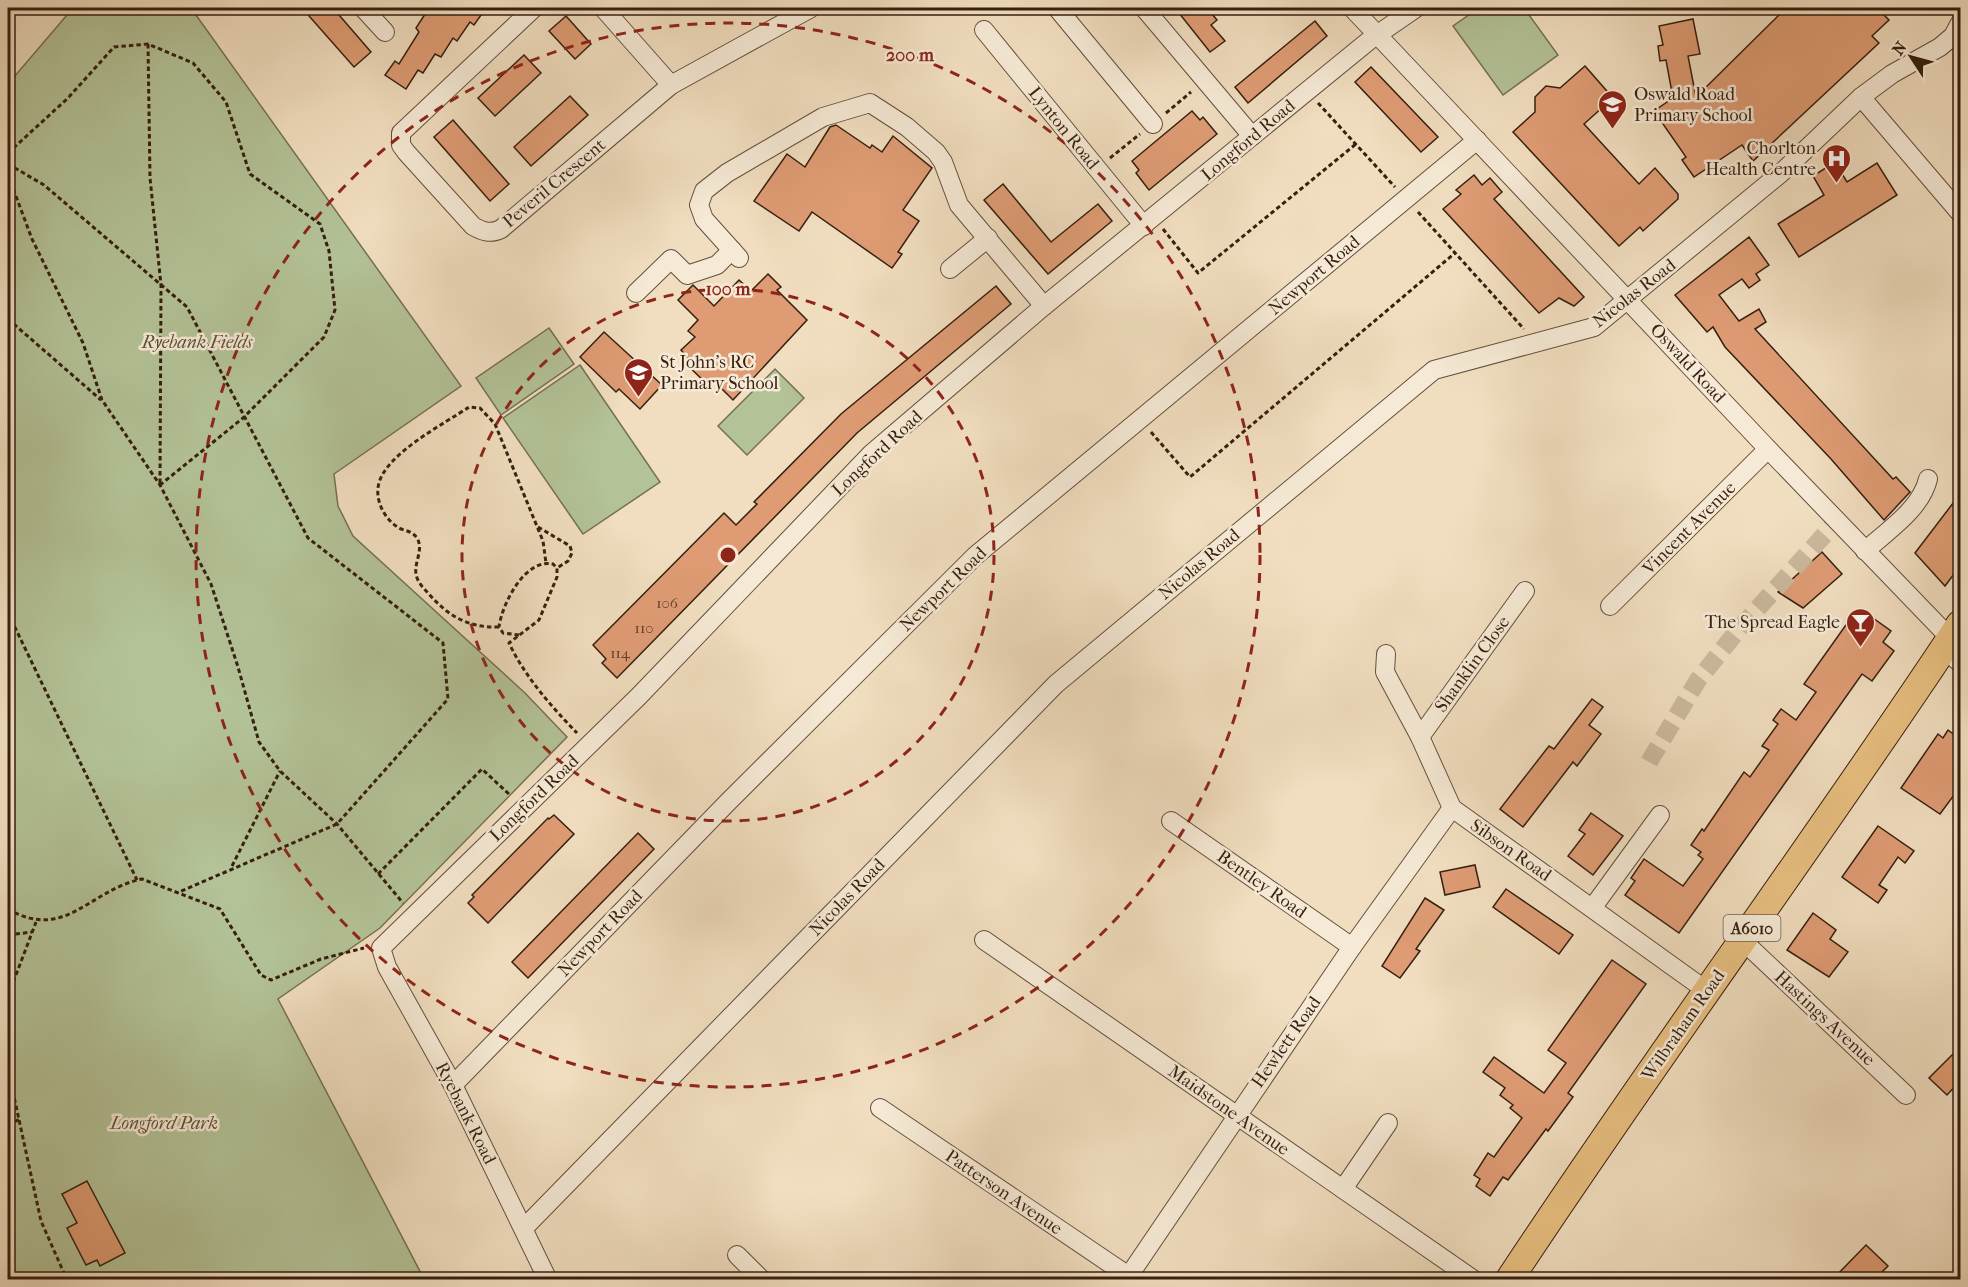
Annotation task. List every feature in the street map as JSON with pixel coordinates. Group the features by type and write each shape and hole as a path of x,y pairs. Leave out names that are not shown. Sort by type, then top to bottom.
{"highway":[{"name":"Wilbraham Road","path":"1509,1280 1614,1122 1954,643"}],"street":[{"path":"363,8 385,32"},
{"name":"Peveril Crescent","path":"534,8 401,133 401,145 406,152 473,226 480,230 495,232 501,229 671,86"},
{"path":"603,8 671,86 811,8"},
{"path":"1057,8 1153,124"},
{"path":"1144,8 1252,136"},
{"name":"Oswald Road","path":"1352,8 1954,643"},
{"name":"Longford Road","path":"381,948 589,745 872,453 1044,306 1377,34 1416,8"},
{"name":"Nicolas Road","path":"524,1228 1056,684 1434,370 1593,327 1781,173 1861,97 1892,74 1940,47 1953,36 1960,23"},
{"name":"Lynton Road","path":"984,30 1149,222"},
{"path":"1861,97 1960,213"},
{"path":"636,293 671,259 687,275 717,265 736,254 704,219 699,205 704,191 727,173 823,117 870,103 908,127 936,152 955,198 963,211 1044,306"},
{"name":"Newport Road","path":"453,1085 728,802 975,556 1477,140"},
{"path":"950,269 988,238"},
{"name":"Vincent Avenue","path":"1610,606 1768,449"},
{"path":"1865,551 1905,515 1926,488 1928,479"},
{"name":"Shanklin Close","path":"1420,737 1525,591"},
{"name":"Sibson Road","path":"1386,654 1385,672 1420,737 1452,808 1707,991"},
{"name":"Hewlett Road","path":"1127,1277 1352,946 1452,808"},
{"path":"1593,907 1660,815"},
{"name":"Bentley Road","path":"1172,821 1352,946"},
{"name":"Maidstone Avenue","path":"984,940 1474,1280"},
{"name":"Hastings Avenue","path":"1743,941 1906,1095"},
{"name":"Ryebank Road","path":"381,948 387,966 453,1085 548,1280"},
{"name":"Patterson Avenue","path":"880,1108 1127,1277"},
{"path":"1343,1189 1388,1123"},
{"path":"737,1255 762,1280"}],"path":[{"path":"148,44 150,178 161,285 160,485"},
{"path":"8,153 14,145 68,98 114,47 148,44 193,63 225,102 250,174 320,224 329,250 335,310 324,337 243,418 160,485"},
{"path":"1321,105 1392,184"},
{"path":"8,144 14,145"},
{"path":"1149,222 1198,273 1356,144"},
{"path":"8,164 44,185 187,307 243,418 308,538 443,643 448,699 337,824 231,867 179,892"},
{"path":"8,175 32,238 83,343 102,400"},
{"path":"1418,213 1519,324"},
{"path":"1140,418 1190,477 1455,253"},
{"path":"8,319 102,400 160,485 211,584 259,742 280,771 337,824 398,898 415,914"},
{"path":"499,627 478,626 454,618 423,588 415,573 420,546 417,538 395,525 382,509 378,484 382,474 395,459 474,406 484,411 495,424 538,527 545,548 546,563"},
{"path":"538,527 570,546 572,554 568,561 557,568"},
{"path":"519,635 503,633 499,627 500,620 519,580 538,564 546,563 557,568"},
{"path":"557,568 557,577 539,620 509,643 517,659 557,711 589,745"},
{"path":"8,613 137,880"},
{"path":"378,874 482,769 524,808"},
{"path":"231,867 280,771"},
{"path":"8,909 36,922 56,919 142,879 220,909 261,975 271,980 330,956 359,948 381,948"},
{"path":"8,996 36,922"},
{"path":"8,935 32,932"},
{"path":"8,1069 41,1221 67,1280"},
{"path":"8,1125 20,1119"}],"green space":[{"name":"Ryebank Fields","path":"73,8 191,8 461,386 334,474 338,506 353,536 525,693 567,737 380,928 278,999 424,1279 8,1279 8,84"},
{"path":"1479,8 1524,8 1558,55 1503,95 1453,26"},
{"path":"549,328 574,364 501,415 476,378"},
{"path":"580,365 660,482 583,534 503,418"},
{"path":"775,369 804,398 747,455 718,426"}],"building":[{"path":"302,8 333,8 371,52 354,67"},
{"path":"429,8 486,8 474,25 470,22 457,41 453,38 441,57 435,54 423,73 418,70 406,89 385,75 395,61 399,64 419,32 416,28"},
{"path":"1175,8 1207,8 1217,20 1211,25 1225,41 1210,52"},
{"path":"1786,8 1877,8 1889,20 1872,36 1879,43 1753,161 1742,145 1694,177 1682,160 1686,157 1654,111 1673,98 1666,60 1660,61 1658,46 1663,45 1659,26 1693,19 1700,54 1688,56 1696,97"},
{"path":"566,16 591,44 575,59 549,31"},
{"path":"1315,21 1327,36 1248,103 1235,87"},
{"path":"524,55 541,73 495,116 478,98"},
{"path":"1585,66 1613,98 1584,124 1639,184 1655,168 1678,194 1678,199 1643,231 1640,227 1619,246 1513,132 1535,112 1535,97 1546,86 1560,88"},
{"path":"1371,67 1438,137 1421,152 1355,82"},
{"path":"570,96 588,115 531,166 514,147"},
{"path":"1192,111 1200,120 1203,117 1217,134 1149,190 1136,173 1139,170 1132,161"},
{"path":"453,120 509,184 490,201 434,137"},
{"path":"836,125 870,148 872,145 882,152 893,136 932,168 903,210 919,221 898,252 902,254 892,268 812,212 799,231 754,201 787,154 805,167 830,127"},
{"path":"1835,162 1847,182 1877,163 1897,195 1799,257 1778,224 1824,195 1813,176"},
{"path":"1474,175 1482,185 1490,178 1502,192 1494,199 1584,297 1574,306 1559,298 1539,313 1443,209 1461,194 1456,190"},
{"path":"1003,184 1051,242 1098,204 1112,221 1048,274 984,200"},
{"path":"1749,237 1769,265 1756,274 1760,280 1749,288 1742,279 1719,295 1739,321 1759,309 1766,322 1755,329 1893,479 1896,477 1910,492 1884,520 1831,459 1725,347 1713,327 1707,332 1675,295"},
{"path":"768,274 781,287 777,290 807,320 733,400 713,380 708,385 684,362 688,358 681,350 695,337 688,331 698,320 678,300 693,285 714,306 739,280 751,291"},
{"path":"996,286 1011,304 857,433 617,678 602,663 606,659 593,645 724,513 736,525 757,504 754,502 841,414"},
{"path":"604,332 662,385 640,409 619,389 616,392 580,357"},
{"path":"1960,494 1960,566 1945,586 1915,553"},
{"path":"1822,552 1842,574 1803,608 1778,592"},
{"path":"1866,613 1891,631 1883,642 1894,651 1872,681 1862,674 1679,933 1625,895 1635,881 1631,878 1644,859 1683,886 1703,859 1698,855 1701,852 1691,845 1702,829 1704,831 1744,772 1750,777 1769,750 1762,746 1778,724 1773,720 1781,709 1796,720 1816,692 1804,684 1853,615 1861,620"},
{"path":"1592,699 1603,707 1589,725 1601,734 1577,766 1573,762 1523,827 1500,809 1549,746 1554,749"},
{"path":"1948,730 1960,739 1960,799 1954,795 1940,814 1901,788 1938,734 1943,738"},
{"path":"1591,813 1623,836 1593,875 1568,856 1585,834 1579,830"},
{"path":"554,815 574,834 488,923 468,903 474,897 472,895 548,818"},
{"path":"1878,826 1914,851 1905,863 1898,857 1879,885 1887,890 1878,903 1842,877"},
{"path":"638,833 654,849 528,978 512,962"},
{"path":"1475,865 1480,887 1445,895 1440,872"},
{"path":"1506,889 1573,935 1559,954 1493,907"},
{"path":"1425,898 1444,910 1416,949 1420,951 1400,978 1382,966"},
{"path":"1813,913 1836,930 1830,939 1848,952 1829,977 1787,950"},
{"path":"1612,960 1646,984 1568,1093 1573,1097 1548,1131 1546,1129 1508,1180 1503,1177 1490,1196 1476,1186 1480,1179 1474,1175 1488,1153 1494,1157 1522,1118 1510,1108 1513,1105 1500,1095 1505,1088 1483,1072 1494,1057 1544,1093 1566,1063 1548,1050"},
{"path":"1953,1054 1960,1061 1960,1081 1947,1095 1929,1078"},
{"path":"87,1181 125,1253 100,1266 97,1260 86,1265 67,1228 77,1223 62,1194"},
{"path":"1866,1245 1888,1266 1874,1280 1832,1280"}],"tunnel":[{"path":"1649,762 1698,680 1739,629 1837,521"}],"place":[{"name":"Oswald Road Primary School","path":"1613,130"},
{"name":"Chorlton Health Centre","path":"1837,184"},
{"name":"St John's RC Primary School","path":"639,398"},
{"name":"The Spread Eagle","path":"1861,648"}],"park label":[{"name":"Longford Park","path":"164,1123"}]}
